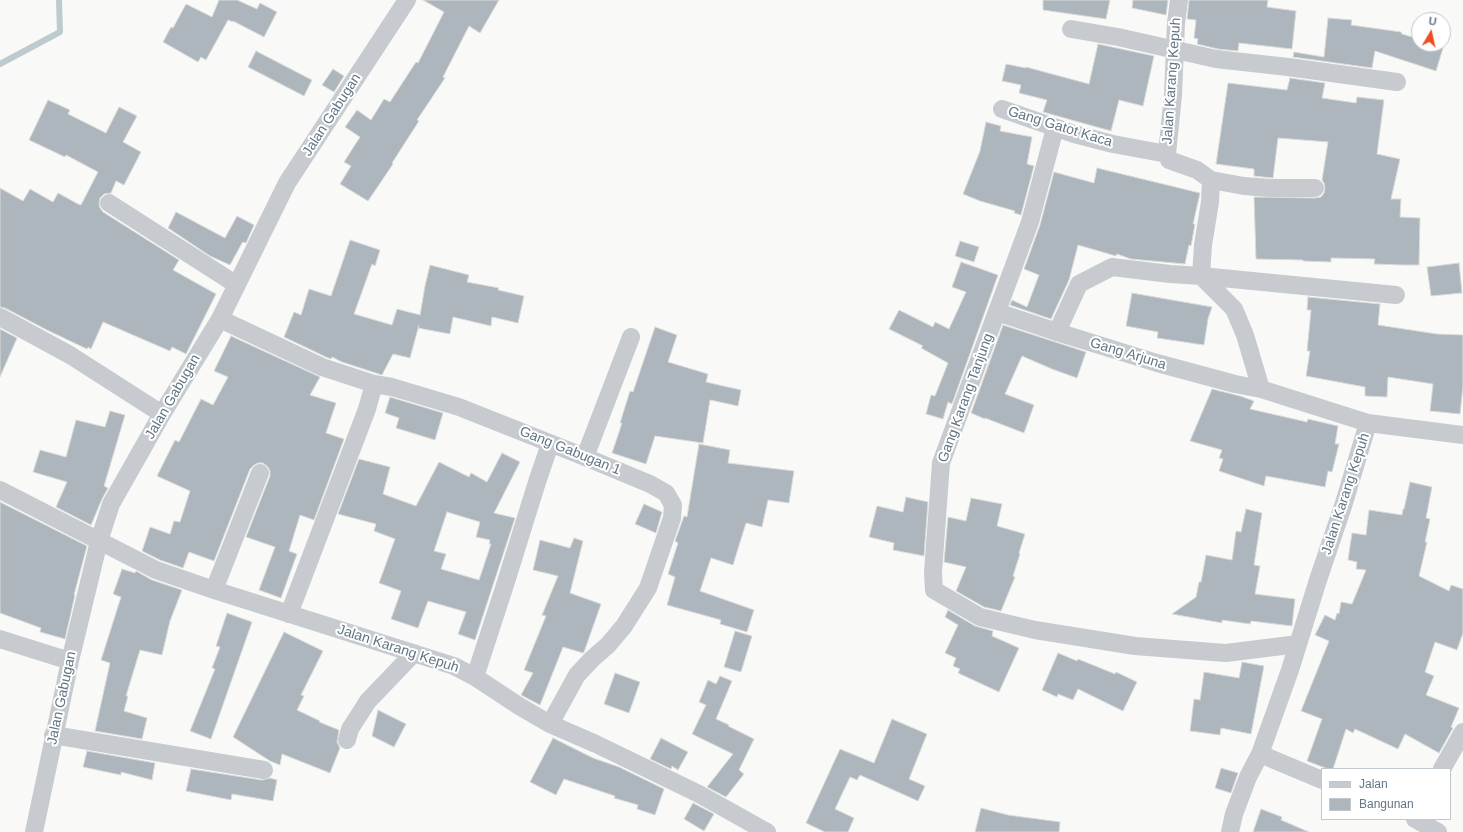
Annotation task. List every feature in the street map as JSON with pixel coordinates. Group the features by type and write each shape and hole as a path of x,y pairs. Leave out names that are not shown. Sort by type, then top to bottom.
{"street":[{"name":"Jalan Gabugan","path":"34,832 53,735 70,661 99,541 111,504 162,414 220,319 287,183 407,0"},
{"name":"Jalan Karang Kepuh","path":"1179,0 1176,23 1173,95 1167,154 1169,160 1197,170 1211,180"},
{"path":"1071,29 1118,37 1216,59 1397,82"},
{"name":"Gang Gatot Kaca","path":"1002,109 1074,134 1113,144 1167,154"},
{"name":"Gang Karang Tanjung","path":"1055,128 1030,222 941,463 933,572 934,590 980,617 1035,630 1135,646 1226,654 1298,644"},
{"path":"1261,389 1245,334 1234,309 1202,276 1203,245 1210,202 1211,180 1244,186 1270,188 1315,188"},
{"path":"109,203 237,285"},
{"path":"1057,332 1079,284 1112,268 1396,294"},
{"name":"Gang Arjuna","path":"997,312 1157,363 1235,384 1261,389"},
{"path":"0,317 70,355 162,414"},
{"name":"Gang Gabugan 1","path":"220,319 322,367 374,384 392,387 459,407 540,438 550,444 650,484 666,493 673,505 672,518 648,588 624,626 608,645 577,675 550,724"},
{"path":"585,457 631,338"},
{"path":"289,614 368,409 374,384"},
{"name":"Jalan Karang Kepuh","path":"1230,832 1234,814 1248,777 1260,754 1290,670 1344,503 1368,423 1261,389"},
{"path":"1368,423 1463,435"},
{"path":"475,677 506,585 550,444"},
{"path":"214,590 260,473"},
{"name":"Jalan Karang Kepuh","path":"0,490 156,570 214,590 454,666 475,677 519,706 550,724 596,744 699,794 767,832"},
{"path":"0,639 70,661"},
{"path":"347,740 350,729 368,701 414,654"},
{"path":"1443,768 1463,732"},
{"path":"53,735 264,770"},
{"path":"1260,754 1321,780"},
{"path":"1417,820 1438,832"}],"building":[{"path":"219,0 237,0 257,9 260,3 277,12 264,37 233,21 228,20 206,60 201,57 198,62 163,42 171,27 173,28 186,4 212,17"},
{"path":"423,0 499,0 480,33 469,26 443,77 445,78 417,120 419,121 392,163 393,164 368,201 340,184 351,166 344,162 360,137 345,127 357,110 371,120 384,99 390,102 416,62 418,63 444,12"},
{"path":"1043,0 1110,0 1106,19 1043,10"},
{"path":"1133,0 1168,0 1166,15 1132,8"},
{"path":"1189,0 1268,0 1267,7 1296,11 1292,49 1239,43 1238,51 1218,49 1197,44 1198,39 1194,38 1196,20 1187,19"},
{"path":"1328,18 1352,20 1351,25 1401,32 1402,34 1411,37 1411,52 1442,52 1436,71 1375,51 1372,68 1293,57 1294,52 1324,57"},
{"path":"1098,44 1154,56 1143,106 1119,100 1111,131 1043,112 1047,100 1019,93 1021,85 1002,81 1006,64 1026,67 1089,84"},
{"path":"256,51 312,80 304,96 248,67"},
{"path":"333,69 344,76 334,92 322,85"},
{"path":"1290,78 1325,83 1322,98 1356,103 1357,97 1384,100 1377,154 1400,159 1391,199 1401,199 1400,217 1420,218 1419,265 1374,264 1375,259 1331,258 1331,262 1256,259 1254,197 1321,197 1325,188 1322,180 1328,142 1278,138 1273,178 1254,176 1254,169 1216,164 1228,83 1287,90"},
{"path":"48,100 70,110 68,114 106,133 119,107 137,116 123,142 141,152 124,185 116,181 111,193 104,194 100,198 100,208 103,212 179,260 173,270 216,294 186,354 172,347 170,351 103,322 91,349 88,347 87,349 5,308 0,307 0,188 23,201 30,189 53,202 58,193 81,205 98,172 66,155 65,157 29,140"},
{"path":"986,122 1001,126 1000,131 1032,137 1027,164 1034,166 1021,215 1014,213 1015,211 980,201 963,194 980,151"},
{"path":"1097,168 1200,193 1193,224 1195,224 1191,246 1189,245 1185,264 1131,259 1117,254 1116,256 1078,245 1069,280 1051,319 1010,305 1012,300 1027,307 1039,275 1024,269 1040,225 1054,172 1094,183"},
{"path":"176,212 225,238 237,216 254,225 246,243 242,243 230,265 210,256 168,228"},
{"path":"350,240 380,250 375,266 372,264 354,314 392,325 397,309 420,315 430,265 469,275 467,282 499,288 498,290 524,296 518,323 492,317 491,326 453,317 450,334 418,328 410,358 393,354 382,375 342,362 332,357 331,359 284,337 294,312 301,315 309,289 331,296"},
{"path":"960,241 979,247 974,262 955,256"},
{"path":"961,262 998,275 952,404 948,402 943,419 926,414 931,395 935,396 948,363 921,348 923,346 889,329 899,310 933,327 935,322 949,329 966,292 952,287"},
{"path":"1459,263 1462,293 1431,296 1427,267"},
{"path":"1132,293 1212,307 1208,319 1204,345 1157,338 1158,332 1126,326"},
{"path":"1308,297 1380,304 1378,325 1437,334 1463,335 1463,386 1460,414 1430,411 1433,384 1388,377 1387,397 1365,396 1365,387 1306,376 1310,351 1307,351 1311,310 1307,310"},
{"path":"1003,325 1086,352 1077,378 1022,356 1005,394 1034,405 1024,433 971,413"},
{"path":"655,327 677,335 668,362 708,374 706,382 741,390 738,406 710,400 703,443 655,436 646,464 612,453 622,423 620,423 630,391 633,392"},
{"path":"0,329 17,338 0,377"},
{"path":"231,336 320,377 310,395 336,403 326,433 344,439 314,520 300,515 289,551 297,554 281,598 259,590 275,547 246,537 270,476 268,467 263,463 258,463 250,469 214,561 189,552 183,568 160,560 142,551 150,527 170,534 174,521 180,522 190,491 157,476 175,440 179,442 201,399 213,405 228,377 214,371"},
{"path":"1212,389 1254,401 1250,409 1307,422 1308,419 1338,426 1335,444 1339,444 1332,472 1328,471 1325,487 1266,476 1264,486 1219,471 1223,459 1219,458 1222,450 1190,441"},
{"path":"390,397 443,413 435,440 396,428 399,418 385,413"},
{"path":"110,411 125,415 104,486 108,488 91,525 56,507 67,482 33,472 40,450 66,457 76,420 105,427"},
{"path":"699,444 730,450 728,463 794,471 789,503 768,500 762,527 746,523 733,565 711,558 700,591 754,610 747,632 720,624 721,620 667,605 675,577 668,574 678,543 675,541 684,516 687,517"},
{"path":"502,453 520,462 494,513 515,518 475,640 458,634 466,612 428,601 418,628 391,619 401,591 379,583 395,539 374,531 376,524 338,514 359,459 390,467 383,494 416,506 439,462 469,477 471,473 487,482","holes":["447,512 480,522 476,537 490,540 489,544 491,544 479,580 441,569 446,554 434,551"]},
{"path":"1410,482 1432,487 1426,518 1430,519 1425,542 1427,542 1419,576 1449,591 1451,585 1463,589 1463,633 1457,650 1435,642 1425,672 1434,676 1426,695 1459,708 1451,727 1453,728 1439,753 1405,734 1398,749 1355,729 1353,733 1346,729 1333,768 1325,768 1307,761 1322,719 1301,711 1329,641 1315,635 1325,615 1335,620 1337,613 1339,614 1341,602 1352,604 1366,570 1356,569 1357,562 1348,560 1352,533 1366,535 1369,510 1402,515"},
{"path":"906,497 928,502 924,556 893,550 894,543 869,537 877,506 903,512"},
{"path":"971,498 1002,504 997,526 1025,534 1013,576 1015,577 1001,611 984,607 956,591 966,567 944,562 948,517 966,521"},
{"path":"0,502 87,546 74,595 65,639 40,632 41,628 0,613"},
{"path":"644,504 662,512 656,533 635,524"},
{"path":"1246,509 1262,513 1254,565 1260,566 1255,594 1295,599 1292,626 1251,621 1250,624 1222,620 1222,623 1172,614 1196,597 1199,582 1201,582 1206,555 1232,560 1236,531 1241,532"},
{"path":"574,538 583,541 570,593 601,604 584,652 583,653 563,647 540,705 521,695 533,673 524,670 546,616 542,615 558,576 533,570 540,540 570,548"},
{"path":"122,569 135,573 136,571 152,580 182,590 170,621 162,655 140,650 126,696 128,696 124,711 147,718 142,739 95,731 110,663 101,660 121,597 113,594"},
{"path":"948,610 975,626 993,631 992,636 1019,648 999,692 958,673 960,669 953,666 956,658 945,653 958,625 945,617"},
{"path":"227,613 252,622 211,739 190,731 215,669 212,668 220,647 216,646"},
{"path":"735,631 752,636 741,672 724,667"},
{"path":"284,632 323,651 301,695 304,696 297,710 320,721 319,722 339,730 337,742 340,748 330,773 282,754 280,765 270,761 233,737"},
{"path":"1058,653 1077,661 1078,659 1115,674 1116,672 1137,682 1123,711 1078,689 1073,700 1058,694 1057,697 1042,690"},
{"path":"1242,662 1264,666 1251,734 1221,728 1220,735 1190,731 1194,699 1200,700 1204,672 1239,678"},
{"path":"615,673 640,682 629,713 604,704"},
{"path":"720,676 732,681 716,719 754,739 739,770 744,774 726,797 707,787 733,754 692,734 706,705 699,702 708,680 716,684"},
{"path":"378,710 406,724 394,747 372,736"},
{"path":"892,719 927,734 909,779 925,786 918,801 860,775 857,780 850,777 835,809 854,818 848,832 825,832 806,823 840,749 874,763"},
{"path":"553,738 593,758 619,767 664,789 655,815 637,809 638,805 614,798 615,796 564,779 556,795 530,782"},
{"path":"661,738 688,752 678,770 672,766 671,769 650,759"},
{"path":"87,751 155,763 152,780 121,772 121,775 83,767"},
{"path":"1221,768 1238,773 1231,793 1215,788"},
{"path":"191,769 262,780 270,778 277,780 273,801 232,794 231,800 186,791"},
{"path":"693,803 714,814 704,831 684,819"},
{"path":"981,808 1008,815 1060,822 1059,832 975,832"},
{"path":"1261,809 1282,817 1281,820 1309,832 1253,832"}],"waterway":[{"path":"0,64 60,32 59,0"}]}
